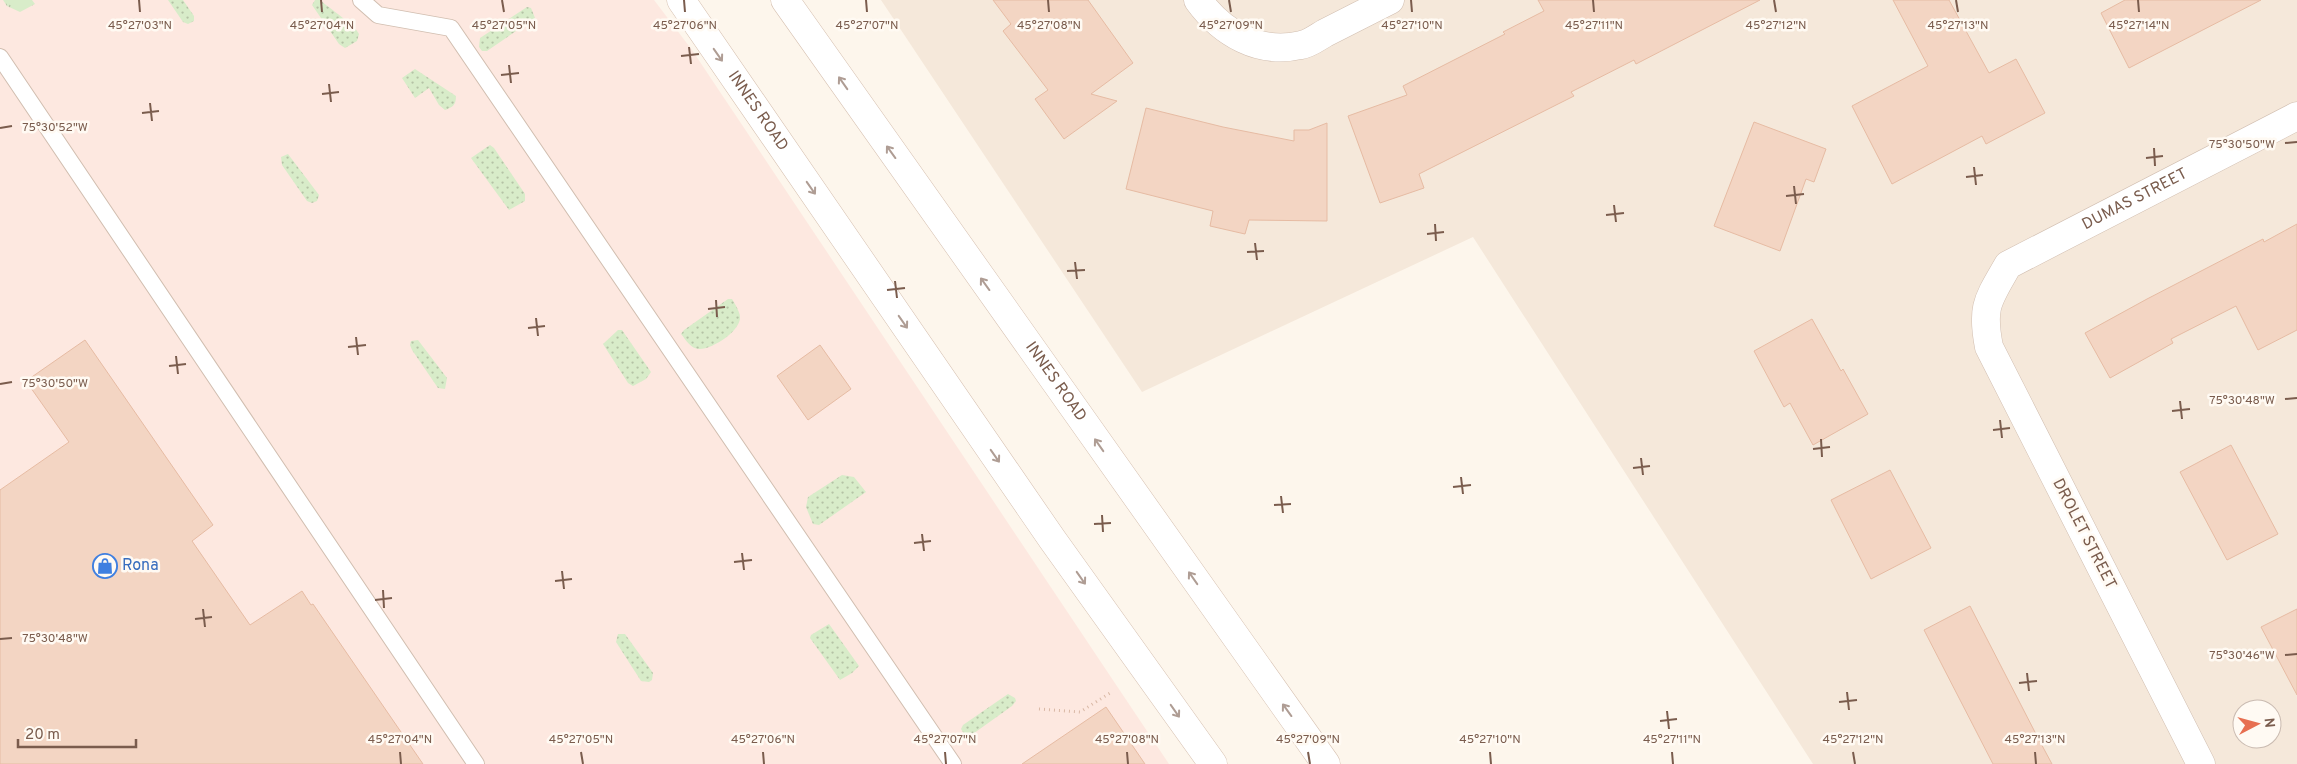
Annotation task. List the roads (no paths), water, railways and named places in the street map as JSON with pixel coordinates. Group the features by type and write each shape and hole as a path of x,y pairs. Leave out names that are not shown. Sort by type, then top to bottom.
{"main road":[{"name":"INNES ROAD","path":"681,0 1052,539 1213,764"},
{"name":"INNES ROAD","path":"785,0 1326,764"},
{"path":"1198,0 1207,13 1244,41 1272,46 1301,46 1390,0"},
{"name":"DUMAS STREET","path":"1988,301 2008,266 2297,116"},
{"name":"DROLET STREET","path":"1988,301 1984,322 1989,347 2201,764"}],"lane":[{"path":"361,0 378,15 451,28 953,764"},
{"path":"0,57 476,764"}],"place":[{"name":"Rona","path":"105,566"}]}
